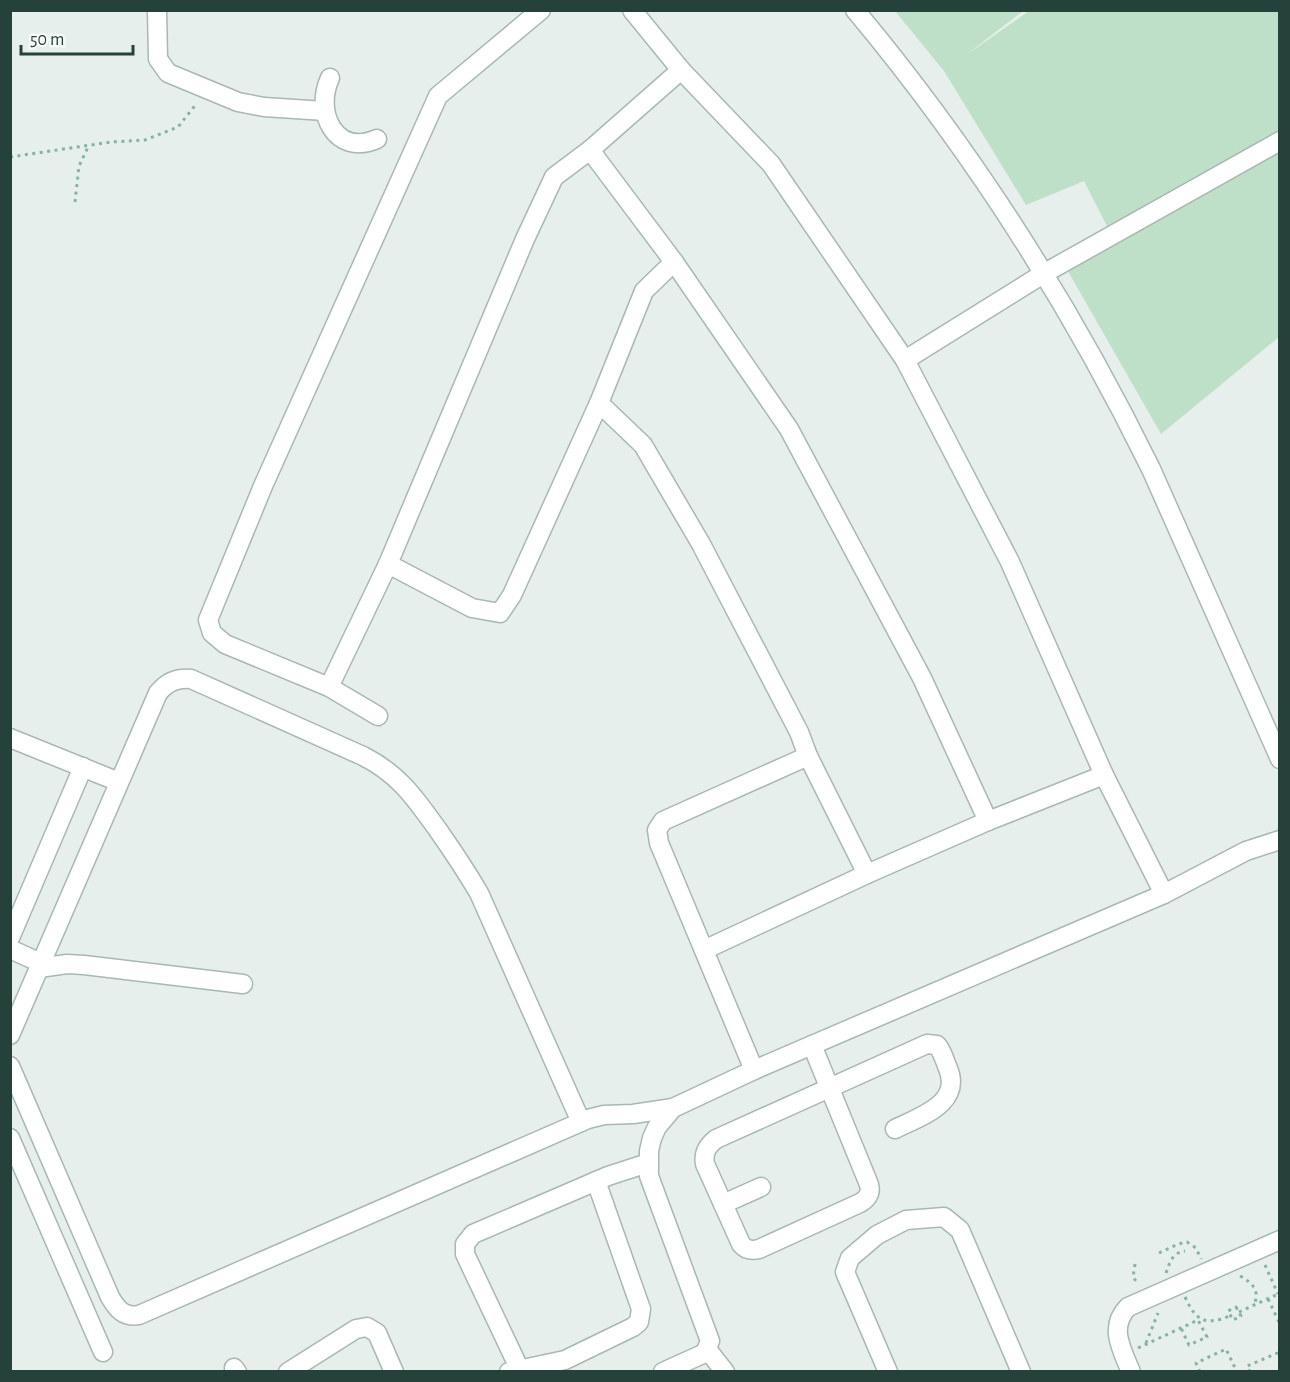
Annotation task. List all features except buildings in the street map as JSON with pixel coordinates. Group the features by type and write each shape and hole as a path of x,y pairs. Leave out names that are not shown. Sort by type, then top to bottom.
{"street":[{"path":"158,10 157,53 160,64 168,73 251,105 325,111"},
{"path":"378,717 329,687 225,644 212,633 208,620 263,486 438,96 541,10"},
{"path":"632,10 681,69 771,164 905,360 1010,562 1104,775 1164,894"},
{"path":"855,10 954,139 1043,274 1087,349 1134,435 1191,556 1280,759"},
{"path":"329,687 388,564 525,239 554,177 590,150 681,69"},
{"path":"330,78 324,94 325,111 330,127 347,141 362,144 377,140"},
{"path":"905,360 1043,274 1280,141"},
{"path":"590,150 674,262 789,429 922,678 988,821"},
{"path":"388,564 472,608 500,613 512,595 599,403 644,291 674,262"},
{"path":"599,403 644,445 701,544 799,732 808,756 867,874"},
{"path":"10,1035 158,693 169,682 183,678 198,681 363,756 385,769 414,796 479,892 581,1122"},
{"path":"10,738 119,782"},
{"path":"754,1070 659,843 657,830 663,821 808,756"},
{"path":"83,767 11,939 40,966 84,965 243,984"},
{"path":"704,950 988,821 1104,775"},
{"path":"10,1066 110,1297 120,1312 129,1316 139,1315 581,1122 604,1115 633,1114 673,1108 754,1070 1164,894 1246,851 1280,840"},
{"path":"812,1045 831,1088 870,1192 865,1200 754,1250 749,1250 741,1244 705,1164 704,1158 708,1146 716,1139 831,1088 927,1044 937,1045 951,1074 950,1087 944,1101 933,1110 895,1129"},
{"path":"663,1371 701,1355 707,1349 709,1337 653,1188 648,1163 650,1144 657,1127 673,1108"},
{"path":"10,1138 103,1352"},
{"path":"596,1181 641,1309 641,1318 633,1327 575,1355 514,1370 465,1254 465,1245 472,1234 596,1181 620,1171 648,1163"},
{"path":"723,1204 761,1186"},
{"path":"888,1371 845,1272 850,1258 877,1235 906,1220 944,1217 960,1230 1021,1371"},
{"path":"1131,1371 1117,1333 1117,1326 1124,1312 1173,1281 1200,1275 1280,1240"},
{"path":"288,1371 357,1329 367,1327 377,1333 394,1371"},
{"path":"707,1349 725,1371"}],"path":[{"path":"10,157 89,145 145,140 173,129 181,123 207,89"},
{"path":"75,202 79,166 89,145"},
{"path":"1159,1253 1182,1242 1191,1243 1200,1254 1202,1268 1200,1275"},
{"path":"1124,1354 1199,1319 1212,1322 1230,1316 1228,1311 1236,1307 1239,1312 1279,1294 1258,1249"},
{"path":"1181,1328 1189,1345 1206,1337 1199,1319 1173,1281 1172,1258 1175,1254 1185,1251"},
{"path":"1135,1264 1133,1276 1142,1286"},
{"path":"1221,1266 1252,1284 1256,1293 1254,1305"},
{"path":"1268,1299 1280,1324"},
{"path":"1145,1344 1157,1313 1162,1308"},
{"path":"1200,1371 1196,1363 1226,1349 1237,1371"},
{"path":"1250,1371 1247,1366 1280,1352"}],"green space":[{"path":"895,11 1023,11 966,55 1029,11 1279,11 1279,337 1161,434 1065,266 1110,232 1084,181 1026,205 944,71"}]}
